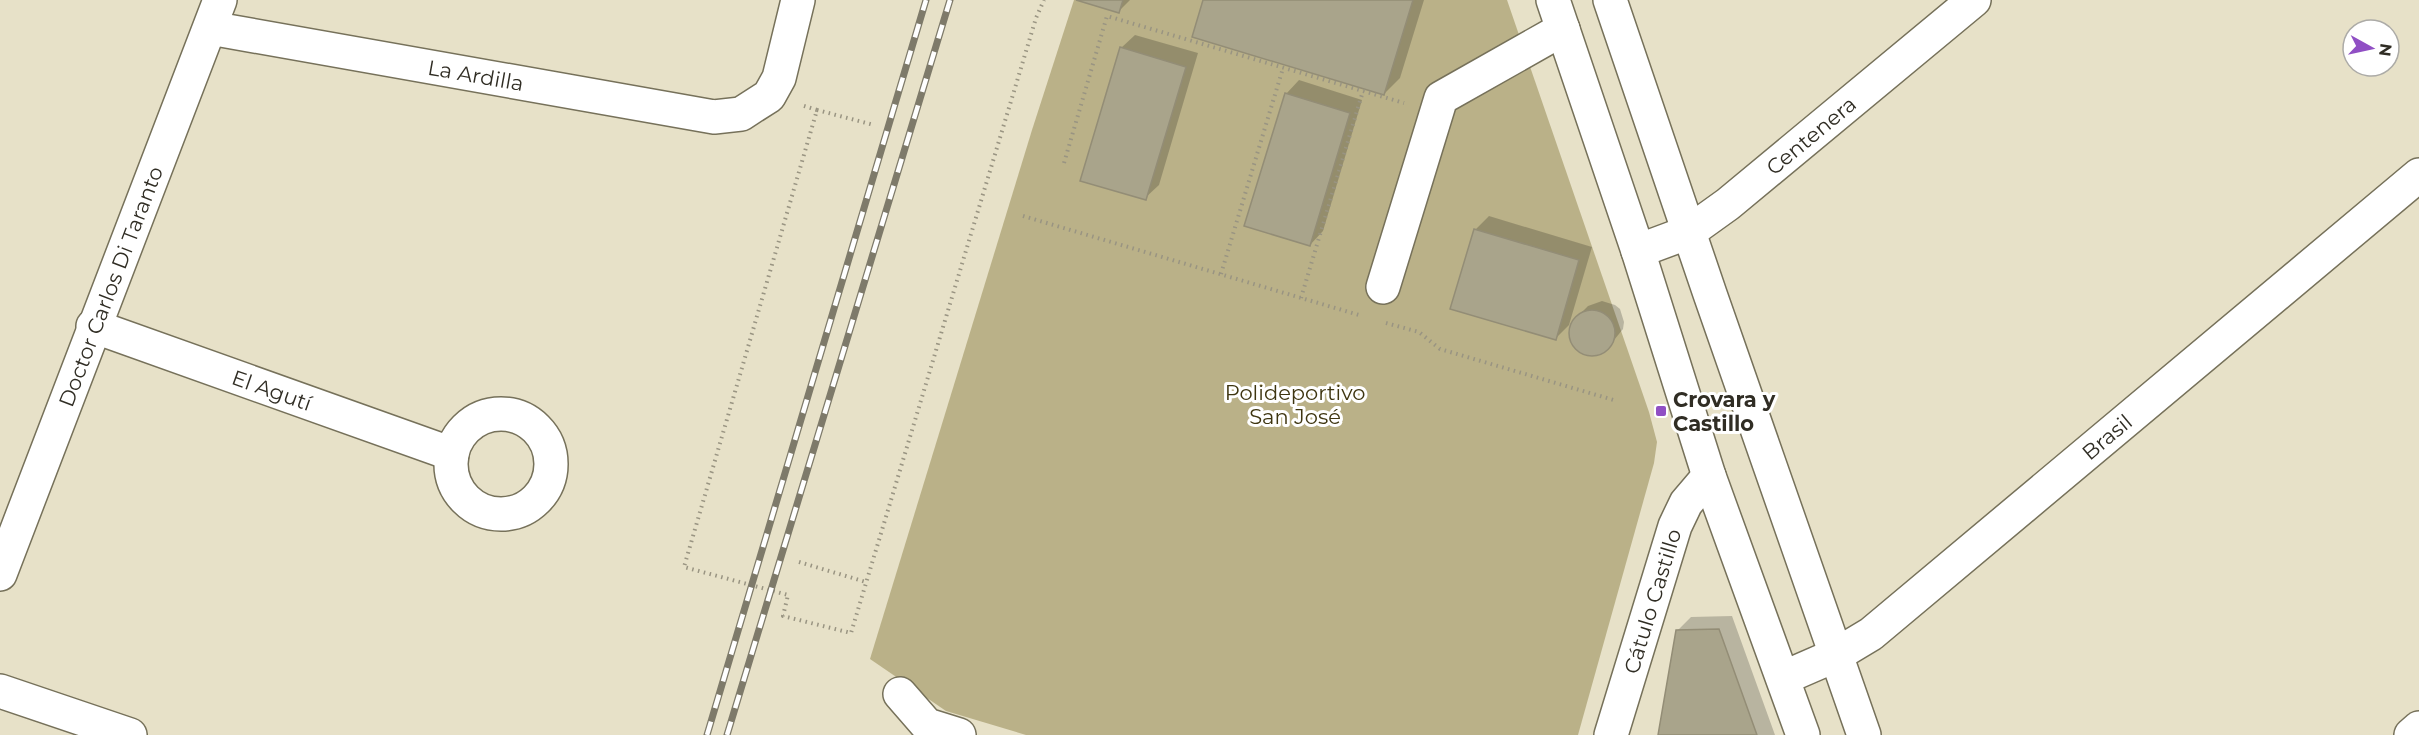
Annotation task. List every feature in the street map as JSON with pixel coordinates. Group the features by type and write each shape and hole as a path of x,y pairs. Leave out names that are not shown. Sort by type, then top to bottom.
{"street":[{"path":"769,96 779,78 798,0"},
{"path":"1610,0 1864,735"},
{"name":"Centenera","path":"1638,251 1689,232 1728,204 1974,0"},
{"name":"La Ardilla","path":"215,14 691,114 714,117 741,114 769,96"},
{"name":"Doctor Carlos Di Taranto","path":"0,574 93,326 215,14"},
{"path":"1383,287 1441,98 1558,15 1638,251 1709,476 1803,735"},
{"name":"Brasil","path":"1783,678 1836,655 1871,634 2419,175"},
{"name":"El Agutí","path":"93,326 452,454"},
{"name":"Cátulo Castillo","path":"1611,735 1674,526 1686,503 1709,476"},
{"path":"0,691 130,735"},
{"path":"900,694 927,725 959,735"},
{"path":"2411,735 2419,728"}],"path":[{"path":"818,110 684,567 788,595 783,616 851,633 1036,18 1044,0"},
{"path":"1064,163 1107,16 1436,112"},
{"path":"1221,274 1283,68"},
{"path":"1301,298 1363,91"},
{"path":"769,96 874,124"},
{"path":"1023,216 1365,316"},
{"path":"1376,320 1419,332 1440,349 1617,401"},
{"path":"799,562 866,582"}],"green space":[{"name":"Polideportivo San José","path":"1074,0 1507,0 1649,412 1657,442 1654,463 1578,735 1026,735 946,711 870,659"}],"building":[{"path":"1076,0 1123,0 1119,13"},
{"path":"1203,0 1413,0 1384,95 1192,37"},
{"path":"1120,47 1186,67 1146,200 1080,181"},
{"path":"1285,93 1350,113 1310,246 1244,226"},
{"path":"1474,229 1579,260 1556,340 1450,309"},
{"path":"1592,310 1608,317 1615,333 1608,349 1592,356 1576,349 1569,333 1576,317"},
{"path":"1719,629 1757,735 1658,735 1676,630"}],"railway":[{"path":"707,735 926,0"},
{"path":"727,735 950,0"}],"place":[{"name":"Crovara y Castillo","path":"1661,411"}]}
